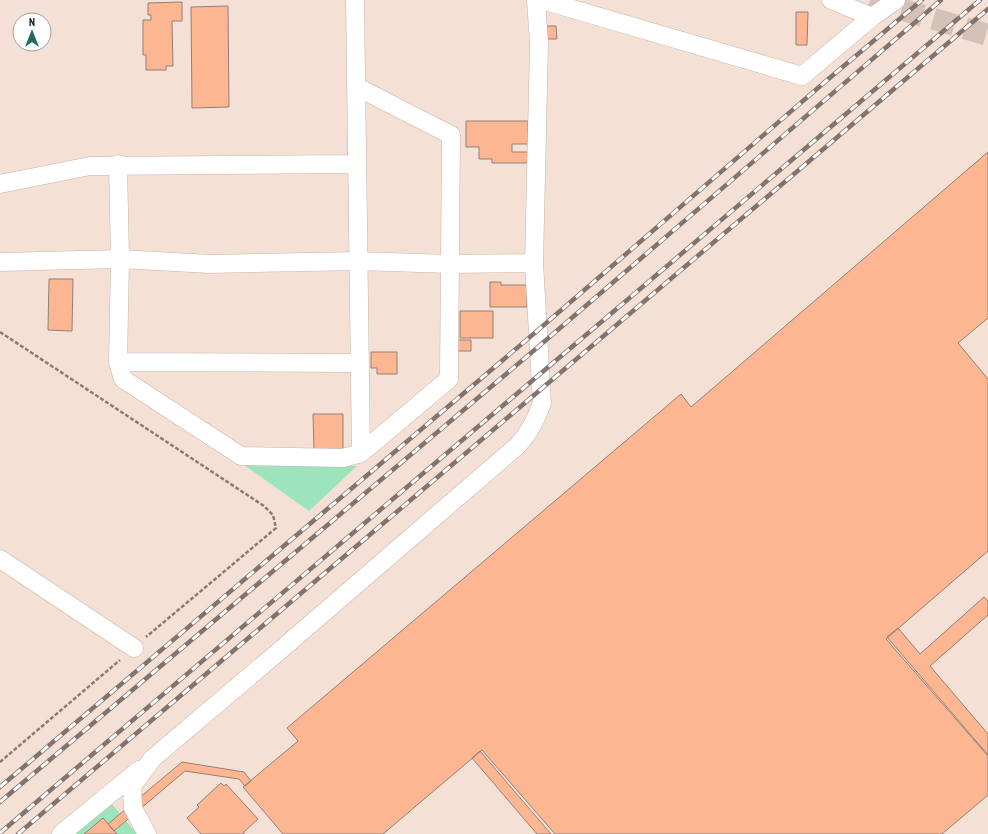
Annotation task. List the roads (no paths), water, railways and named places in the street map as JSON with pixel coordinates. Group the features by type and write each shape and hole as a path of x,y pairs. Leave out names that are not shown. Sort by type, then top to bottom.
{"street":[{"path":"355,0 361,453"},
{"path":"61,834 270,659 517,446 530,432 542,403 534,263 539,43 536,0"},
{"path":"542,0 567,4 802,76 872,17 896,0"},
{"path":"831,0 872,17"},
{"path":"118,164 120,259 118,362 123,379 241,456 343,458 361,453 449,379 451,134 357,87"},
{"path":"0,184 90,166 118,164 356,164"},
{"path":"0,262 120,259 210,264 359,261 450,264 534,263"},
{"path":"118,362 360,363"},
{"path":"0,559 134,648"},
{"path":"147,834 133,808 132,786 153,758"}],"tunnel":[{"path":"870,0 988,35"}],"railway":[{"path":"0,787 537,331 922,0"},
{"path":"0,802 538,347 941,0"},
{"path":"0,833 980,0"},
{"path":"18,834 988,9"}]}
